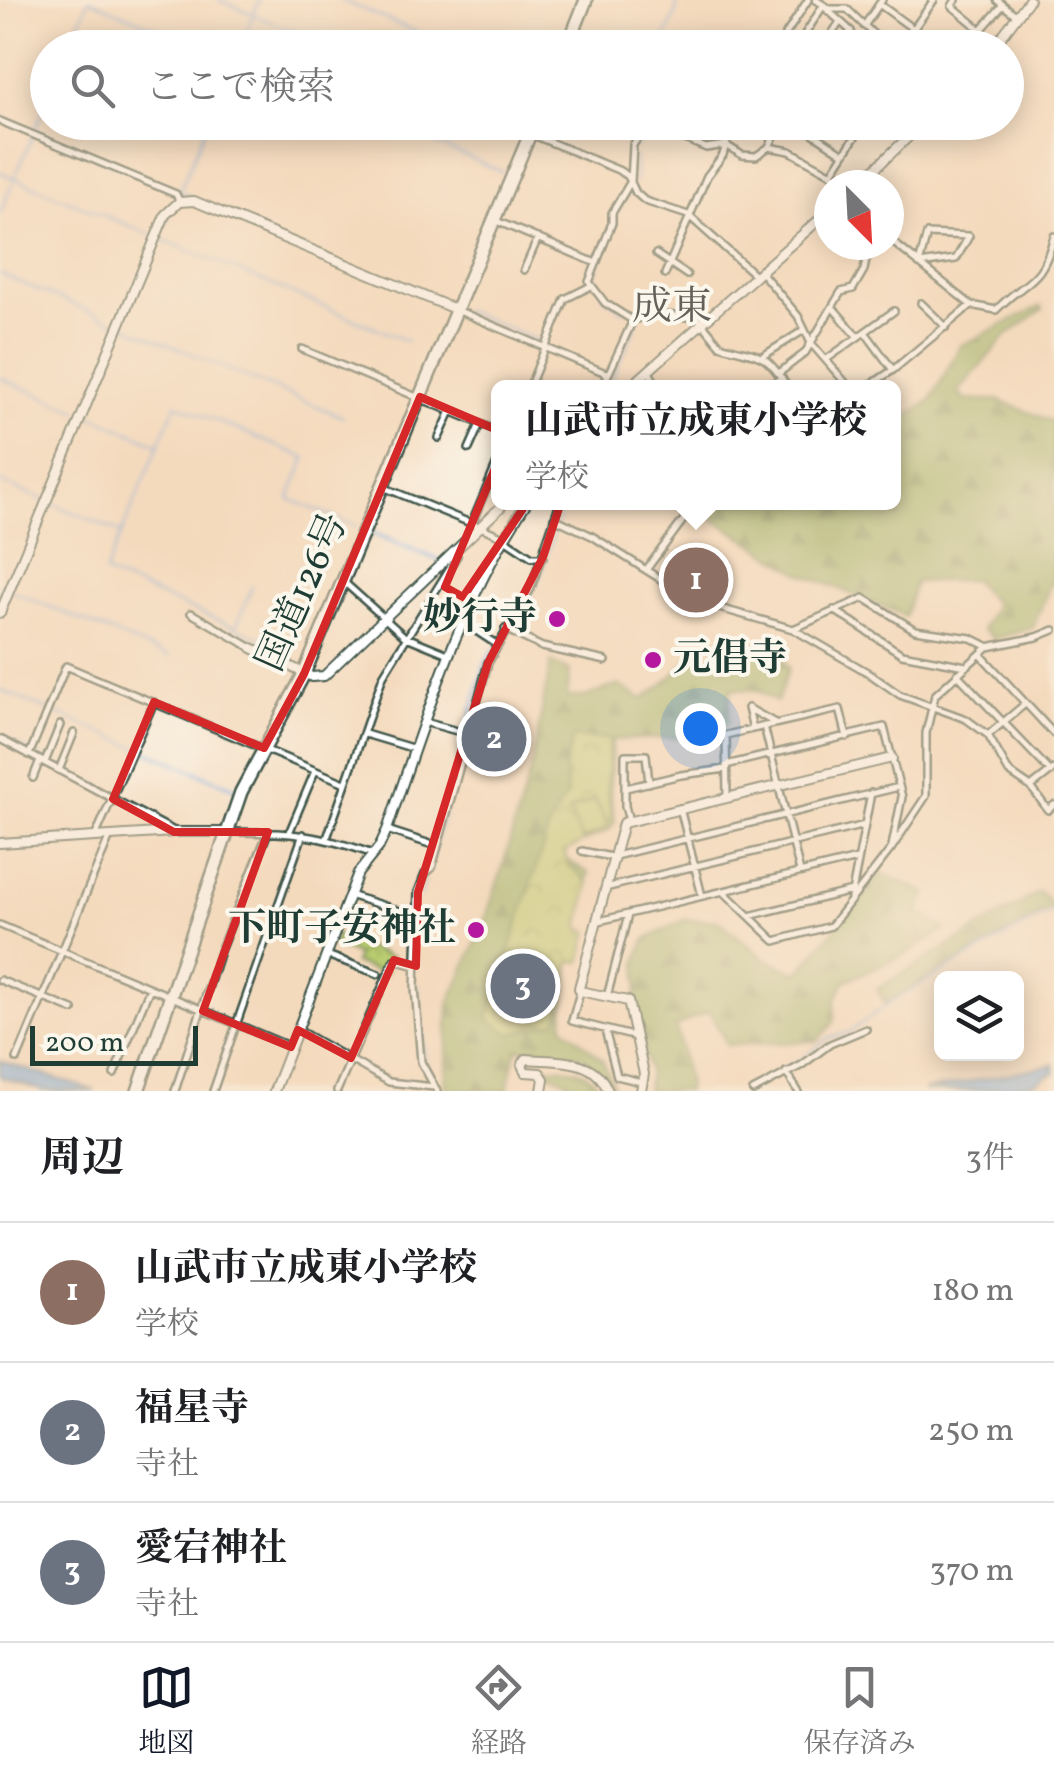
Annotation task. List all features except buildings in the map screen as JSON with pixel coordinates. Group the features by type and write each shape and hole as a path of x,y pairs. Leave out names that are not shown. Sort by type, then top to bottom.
{"highway":[{"path":"574,30 586,0"},
{"name":"国道126号","path":"138,1091 241,792 304,674 528,140"}],"street":[{"path":"790,30 812,0 850,30"},
{"path":"956,0 952,6 981,30 1000,2 1017,16"},
{"path":"1006,30 1029,0"},
{"path":"864,26 881,2 913,29 930,1"},
{"path":"822,6 847,9 868,30"},
{"path":"807,30 822,6"},
{"path":"834,30 840,22"},
{"path":"0,121 30,133"},
{"path":"46,140 176,194 180,202"},
{"path":"557,140 618,170 645,201 688,214 757,273 798,316 811,343 844,380"},
{"path":"532,380 565,299 590,286 612,213 631,181 636,140"},
{"path":"686,140 706,148 726,145 742,155 756,156 772,140"},
{"path":"665,274 688,214 700,197 706,176 724,155 727,140"},
{"path":"823,140 844,154"},
{"path":"834,170 853,140"},
{"path":"872,170 906,140"},
{"path":"769,147 790,150 827,170"},
{"path":"0,613 166,215 180,202 194,202 608,374"},
{"path":"494,220 596,263"},
{"path":"637,380 814,224"},
{"path":"927,234 969,236 956,259 919,264 927,234"},
{"path":"904,252 971,305 996,310 1018,287 1033,283 1050,263 1054,236"},
{"path":"524,270 538,238"},
{"path":"656,254 687,275"},
{"path":"775,380 804,353 841,292 853,289 866,260"},
{"path":"590,286 605,304 634,320 660,314 702,321 720,345 763,356 783,380"},
{"path":"922,303 946,327"},
{"path":"878,380 971,305"},
{"path":"834,308 858,337"},
{"path":"827,359 894,311"},
{"path":"605,380 634,320"},
{"path":"763,356 804,330"},
{"path":"865,332 894,370"},
{"path":"302,349 491,428"},
{"path":"648,370 654,380"},
{"path":"440,438 452,411"},
{"path":"470,449 480,423"},
{"path":"477,525 491,482"},
{"path":"383,486 504,537 532,557 543,557"},
{"path":"191,613 304,674 324,676 496,510"},
{"path":"274,1091 358,873 387,830 461,620 522,510"},
{"path":"435,1089 421,1062 416,966 418,892 436,846 488,663 531,588 559,510"},
{"path":"646,570 690,510"},
{"path":"557,519 716,607 793,629 900,695 966,719 988,735 1009,772 1031,786 1048,810 1054,806"},
{"path":"327,838 383,676 404,636 457,556 453,553"},
{"path":"344,582 404,636 448,654"},
{"path":"793,629 864,598 914,630 970,638 988,647 1054,630"},
{"path":"834,610 902,654 966,666"},
{"path":"461,620 496,646"},
{"path":"505,630 542,646 606,661"},
{"path":"723,891 775,940 831,926 891,849 926,796 926,733 935,695 988,647"},
{"path":"982,655 1054,734"},
{"path":"29,754 66,666 345,782"},
{"path":"957,674 1052,770 1031,786"},
{"path":"96,837 154,702"},
{"path":"988,735 1026,704"},
{"path":"753,729 748,708 776,723"},
{"path":"727,797 726,735 840,709 847,736"},
{"path":"424,722 467,734"},
{"path":"33,778 60,725"},
{"path":"764,726 800,872"},
{"path":"625,788 884,727 902,797 891,849"},
{"path":"364,733 415,749"},
{"path":"59,770 74,734"},
{"path":"0,739 174,832"},
{"path":"628,821 626,755 646,756 649,782"},
{"path":"636,1037 572,1022 623,823 892,758"},
{"path":"289,833 316,770"},
{"path":"582,850 612,856 899,787"},
{"path":"850,900 871,794"},
{"path":"680,808 702,896"},
{"path":"604,888 865,826"},
{"path":"387,830 436,846"},
{"path":"0,843 174,832 268,832 327,838 373,854"},
{"path":"175,1091 220,950 268,832"},
{"path":"213,1091 303,834"},
{"path":"17,1059 110,836"},
{"path":"596,922 857,859"},
{"path":"749,916 852,891"},
{"path":"349,895 416,916"},
{"path":"607,997 628,915"},
{"path":"0,925 291,1046"},
{"path":"327,955 378,974"},
{"path":"337,1091 394,960 416,966"},
{"path":"0,980 73,1010"},
{"path":"114,1074 150,988"},
{"path":"580,991 628,1001 644,1074 642,1087 616,1076 605,1030"},
{"path":"753,1091 830,1044 866,1029"},
{"path":"298,1030 390,1082 435,1089"},
{"path":"542,1091 544,1078 540,1073 525,1072 522,1066 526,1060 575,1062 590,1068 608,1091"},
{"path":"786,1072 798,1091"}],"highlighted area":[{"path":"420,397 509,435 445,587 463,597 533,494 532,479 573,439 578,450 543,557 488,663 418,892 416,966 394,960 351,1058 298,1030 291,1047 203,1011 268,832 174,832 113,799 154,702 264,748 304,674"}],"green space":[{"path":"1041,306 1043,309 1006,336 958,392 966,400 998,400 1054,422 1054,575 1033,628 994,639 982,629 995,604 973,580 915,582 905,616 798,572 702,512 901,510 901,419 931,400 960,346"},
{"path":"768,638 789,668 777,702 757,690 731,689 728,723 709,736 612,740 610,793 615,823 610,825 566,810 562,857 589,873 572,943 563,1026 602,1059 614,1086 582,1057 517,1049 507,1091 445,1089 449,1003 482,929 502,869 532,764 551,662 570,671 567,697 585,697 618,685 643,699 692,656 704,664 724,642 749,650"},
{"path":"573,737 609,739 607,787 613,822 610,829 564,852 568,863 589,884 579,928 589,931 581,962 571,961 557,1021 511,1034 488,1018 551,821 567,795 565,766"},
{"path":"595,799 609,828 582,840 569,811"},
{"path":"881,873 927,893 918,913 946,929 901,957 845,981 835,1001 834,1022 817,1041 727,1045 709,1011 676,1026 686,1091 646,1091 649,1073 633,1003 638,988 637,961 645,940 686,919 719,921 766,959 798,973"},
{"path":"1039,892 1054,906 942,971 934,971 934,976 885,1004 877,989"},
{"path":"337,935 392,958 385,975 354,963 357,955 333,945"},
{"path":"537,1067 583,1072 603,1091 588,1091"}],"water":[{"path":"0,1061 96,1091 44,1091 0,1077"},
{"path":"1054,1064 1054,1073 1034,1083 993,1089 923,1091"}],"waterway":[{"path":"76,30 89,0"},
{"path":"90,0 162,30"},
{"path":"219,0 290,30"},
{"path":"247,30 259,0"},
{"path":"341,0 412,30"},
{"path":"669,30 677,0"},
{"path":"0,117 30,129"},
{"path":"0,213 31,140"},
{"path":"55,140 193,197"},
{"path":"180,190 201,140"},
{"path":"427,140 503,172"},
{"path":"635,148 640,140"},
{"path":"635,156 635,182"},
{"path":"0,172 152,235"},
{"path":"592,281 615,223 615,213 630,191"},
{"path":"160,236 169,216"},
{"path":"159,238 407,341"},
{"path":"0,274 343,417"},
{"path":"602,295 623,311"},
{"path":"463,310 543,343"},
{"path":"611,380 637,324"},
{"path":"0,378 79,411"},
{"path":"287,649 105,573 176,404 306,458 289,499 356,526"},
{"path":"87,414 158,444"},
{"path":"0,482 122,533"},
{"path":"527,601 540,577 561,510"},
{"path":"373,533 438,560"},
{"path":"0,586 170,657"},
{"path":"236,627 252,587"},
{"path":"458,762 485,664 495,648"},
{"path":"0,690 237,789"},
{"path":"0,735 171,826"},
{"path":"429,868 448,799"},
{"path":"420,897 425,881"},
{"path":"742,1091 804,1057 827,1039 850,1032 889,1003 1054,910"},
{"path":"418,985 426,1066"}],"place":[{"name":"山武市立成東小学校","path":"696,580"},
{"name":"妙行寺","path":"557,619"},
{"name":"元倡寺","path":"653,660"},
{"name":"福星寺","path":"494,739"},
{"name":"下町子安神社","path":"476,930"},
{"name":"愛宕神社","path":"523,986"}],"district":[{"name":"成東","path":"672,309"}]}
